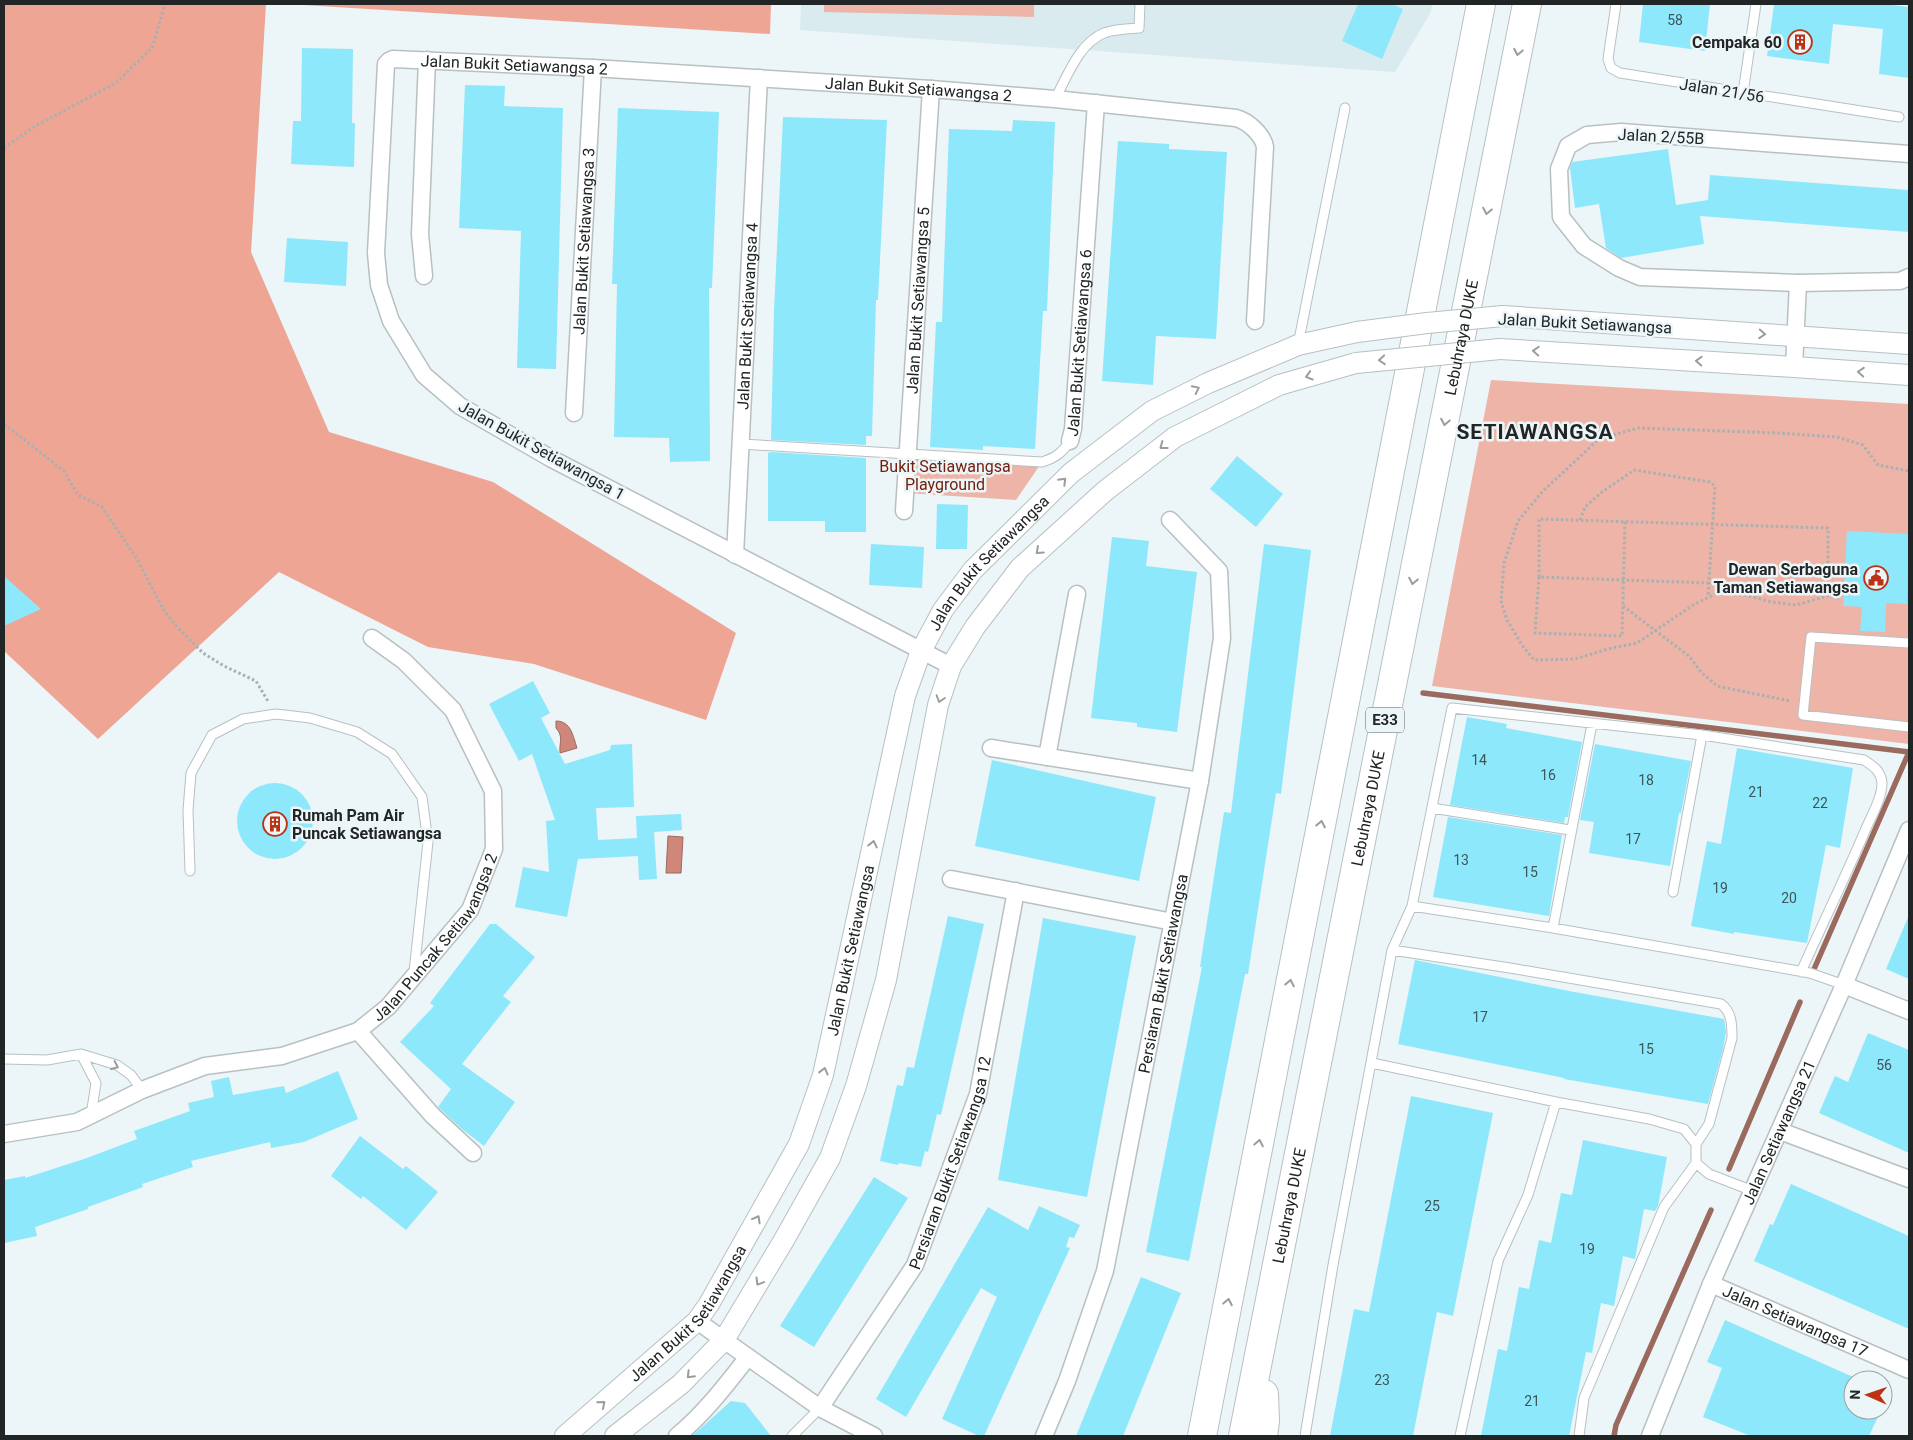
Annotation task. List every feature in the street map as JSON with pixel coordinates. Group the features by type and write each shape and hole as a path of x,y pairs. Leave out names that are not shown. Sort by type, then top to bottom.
{"highway":[{"name":"E33","path":"1202,1436 1481,4"},
{"name":"Lebuhraya DUKE","path":"1243,1436 1527,4"},
{"path":"1195,1436 1221,1335"},
{"path":"1262,1337 1265,1420 1263,1436"}],"street":[{"name":"Jalan Bukit Setiawangsa 2","path":"386,64 393,59 427,60 594,68 931,89 1096,103 1244,120 1264,142 1255,321"},
{"path":"424,276 420,234 427,60"},
{"name":"Jalan Bukit Setiawangsa 1","path":"386,64 376,253 379,285 391,321 424,374 460,406 552,459 951,666"},
{"name":"Jalan Bukit Setiawangsa 3","path":"574,413 594,68"},
{"name":"Jalan Bukit Setiawangsa 4","path":"735,555 759,78"},
{"name":"Jalan Bukit Setiawangsa 5","path":"904,511 931,89"},
{"name":"Jalan Bukit Setiawangsa 6","path":"1070,441 1073,429 1096,103"},
{"name":"Jalan 2/55B","path":"1909,154 1621,132 1587,135 1568,146 1559,169 1561,217 1584,246 1618,268 1640,277 1798,283 1900,281 1909,277"},
{"path":"1794,366 1798,283"},
{"name":"Jalan Bukit Setiawangsa","path":"565,1436 697,1321 709,1304 799,1144 823,1075 905,696 921,651 943,610 973,570 1071,474 1152,411 1208,383 1298,345 1357,332 1504,316 1909,344"},
{"name":"Jalan Bukit Setiawangsa","path":"615,1436 681,1384 724,1340 784,1240 830,1158 856,1086 886,980 938,705 951,666 975,627 1020,568 1105,490 1175,438 1279,385 1356,363 1500,349 1794,366 1909,376"},
{"name":"Persiaran Bukit Setiawangsa","path":"1044,1436 1067,1381 1105,1271 1200,781 1222,638 1219,571 1170,520"},
{"path":"1048,757 1077,594"},
{"name":"Jalan Puncak Setiawangsa 2","path":"4,1134 77,1122 142,1090 205,1066 282,1056 358,1031 388,1007 470,910 494,849 493,791 454,710 404,661 372,638"},
{"path":"991,748 1200,781"},
{"name":"Jalan Setiawangsa 21","path":"1650,1436 1711,1284 1780,1131 1909,833"},
{"path":"952,879 1173,922"},
{"name":"Persiaran Bukit Setiawangsa 12","path":"820,1408 915,1265 978,1094 1016,891"},
{"path":"1844,985 1909,1011"},
{"name":"Jalan Puncak Setiawangsa 2","path":"358,1031 433,1116 473,1153"},
{"path":"1780,1131 1909,1179"},
{"name":"Jalan Setiawangsa 17","path":"1711,1284 1909,1370"},
{"path":"697,1321 820,1408 874,1436"},
{"path":"677,1436 714,1400 748,1357"}],"lane":[{"path":"1055,99 1081,53 1090,41 1103,34 1117,30 1139,28 1140,4"},
{"name":"Jalan 21/56","path":"1616,4 1608,59 1611,68 1620,73 1899,117"},
{"path":"1743,93 1756,4"},
{"path":"1298,345 1345,108"},
{"name":"Jalan Bukit Setiawangsa 6","path":"740,444 1042,462 1058,455 1070,441"},
{"path":"1909,643 1811,637 1803,715 1909,726"},
{"path":"1305,1436 1333,1265 1392,950 1412,906 1452,708 1702,735 1864,760 1876,768 1882,783 1880,794 1806,973"},
{"path":"190,871 188,810 191,773 212,735 244,719 276,714 310,718 357,732 392,754 422,797 428,842 413,978"},
{"path":"1552,928 1592,724"},
{"path":"1673,892 1702,735"},
{"path":"1432,808 1570,830"},
{"path":"1412,906 1552,928 1806,973 1827,978 1844,985"},
{"path":"1392,950 1519,969 1721,1004 1727,1009 1732,1025 1732,1038 1709,1124 1696,1144 1696,1162 1664,1207 1584,1398 1579,1436"},
{"path":"81,1054 96,1083 91,1115"},
{"path":"4,1059 48,1060 81,1054 117,1066 131,1075 142,1090"},
{"path":"1372,1062 1556,1102 1649,1119 1684,1129 1696,1144"},
{"path":"1460,1436 1498,1261 1528,1195 1556,1102"},
{"path":"1696,1162 1709,1174 1753,1191"},
{"path":"792,1436 820,1408"}],"path":[{"path":"4,148 36,125 116,83 152,48 165,4"},
{"path":"4,424 64,471 78,495 102,507 137,559 163,609 177,627 202,652 224,666 256,681 276,714"},
{"path":"1839,598 1828,596 1796,605 1771,602 1746,595 1715,594 1693,605 1637,643 1574,659 1534,660 1507,620 1501,602 1504,563 1518,520 1542,492 1599,439 1638,428 1837,437 1863,445 1878,465 1909,472"},
{"path":"1580,520 1585,507 1602,492 1634,470 1710,482 1715,486 1708,597"},
{"path":"1625,521 1622,636 1535,632 1539,577 1539,519 1713,523 1828,528 1828,596"},
{"path":"1539,577 1709,583"},
{"path":"1623,606 1689,656 1701,672 1717,686 1804,704"}],"shaded area":[{"path":"4,4 266,4 251,252 329,432 493,482 736,633 706,720 534,664 428,647 279,572 98,739 4,651"},
{"path":"287,4 771,4 770,34"},
{"path":"801,4 1432,4 1431,12 1395,72 800,30"},
{"path":"556,721 568,726 573,734 577,748 560,753 561,737 556,728"},
{"path":"668,836 683,837 681,873 666,873"}],"green space":[{"path":"824,4 1034,4 1034,17 824,12"},
{"path":"1491,380 1909,404 1909,744 1432,686"},
{"name":"Bukit Setiawangsa Playground","path":"908,453 1042,462 1016,500 906,493"}],"building":[{"path":"1358,4 1392,4 1403,9 1382,59 1342,41"},
{"path":"1643,4 1710,4 1705,51 1639,42"},
{"name":"Cempaka 60","path":"1774,4 1884,4 1909,7 1909,78 1879,74 1883,29 1833,24 1829,64 1767,56"},
{"path":"302,48 353,49 352,123 355,123 354,167 291,164 293,121 301,121"},
{"path":"465,85 505,86 504,106 563,108 556,369 517,368 521,231 459,228"},
{"path":"618,108 719,112 712,288 709,288 710,461 670,462 669,438 614,437 617,284 612,284"},
{"path":"783,117 887,120 878,300 876,300 872,436 866,436 866,445 771,440 774,312"},
{"path":"1013,120 1055,122 1047,311 1043,311 1035,449 983,446 983,450 930,447 936,322 942,322 949,129 1012,131"},
{"path":"1118,141 1169,144 1169,149 1227,152 1216,339 1156,336 1153,385 1102,381"},
{"path":"1668,149 1676,205 1708,200 1710,175 1909,190 1909,232 1700,216 1704,244 1621,258 1606,248 1599,204 1575,208 1570,168 1572,162"},
{"path":"287,238 348,242 346,286 284,282"},
{"path":"768,453 866,458 866,532 825,532 825,521 768,521"},
{"path":"1237,456 1283,494 1256,527 1210,489"},
{"path":"937,504 968,505 967,549 936,549"},
{"name":"Dewan Serbaguna Taman Setiawangsa","path":"1847,531 1909,534 1907,604 1886,603 1885,632 1860,631 1862,607 1843,606"},
{"path":"1112,537 1149,541 1146,566 1197,572 1177,732 1137,727 1137,723 1091,718"},
{"path":"871,544 924,547 922,588 869,585"},
{"path":"1264,544 1311,550 1281,794 1276,793 1248,974 1245,974 1189,1261 1146,1252 1202,967 1200,967 1224,812 1231,813"},
{"path":"4,576 41,609 4,626"},
{"path":"533,681 550,713 541,718 565,764 610,750 611,745 632,744 634,807 596,808 598,840 637,838 636,816 681,814 682,830 654,832 657,879 639,880 638,856 578,859 567,917 515,907 523,867 549,872 546,821 555,820 532,754 519,761 489,704"},
{"path":"1467,717 1507,724 1506,728 1582,742 1568,817 1565,817 1564,823 1450,805"},
{"path":"1595,744 1691,761 1681,813 1679,813 1670,866 1589,853 1594,822 1580,820"},
{"path":"1737,748 1853,768 1840,848 1826,845 1807,943 1734,932 1734,934 1691,926 1707,841 1721,844"},
{"path":"992,760 1156,797 1139,881 975,846"},
{"name":"Rumah Pam Air Puncak Setiawangsa","path":"275,783 289,786 302,794 310,807 313,821 310,835 302,848 289,856 275,859 261,856 248,848 240,835 237,821 240,807 248,794 261,786"},
{"path":"1448,817 1562,835 1549,916 1433,897"},
{"path":"1909,915 1909,979 1886,969"},
{"path":"948,916 984,924 941,1115 937,1114 928,1152 925,1151 921,1167 880,1161 897,1085 903,1086 907,1067 914,1068"},
{"path":"1043,918 1136,936 1087,1197 998,1180"},
{"path":"490,924 496,924 535,957 503,996 511,1002 462,1064 515,1102 484,1146 438,1107 451,1089 400,1042 434,1006 430,1003"},
{"path":"1415,960 1569,991 1724,1019 1726,1031 1723,1049 1708,1104 1564,1079 1398,1044"},
{"path":"1868,1033 1909,1050 1909,1153 1819,1113 1835,1076 1848,1082"},
{"path":"338,1071 358,1119 304,1142 271,1148 270,1142 191,1161 193,1167 142,1184 143,1187 88,1207 88,1209 35,1227 37,1236 4,1243 4,1180 25,1176 25,1178 87,1158 137,1139 134,1131 190,1111 188,1103 214,1097 211,1081 229,1077 233,1095 284,1086 286,1093"},
{"path":"1411,1096 1493,1113 1453,1316 1437,1312 1413,1436 1330,1436 1354,1309 1369,1312"},
{"path":"360,1136 403,1169 406,1166 438,1192 406,1230 363,1196 361,1199 331,1176"},
{"path":"1583,1140 1667,1157 1658,1206 1655,1211 1644,1209 1635,1259 1623,1256 1614,1306 1601,1303 1592,1353 1586,1352 1569,1436 1481,1436 1498,1349 1507,1351 1519,1287 1529,1289 1539,1240 1551,1243 1561,1193 1572,1195"},
{"path":"874,1177 908,1198 814,1347 780,1326"},
{"path":"1791,1184 1909,1236 1909,1329 1754,1261 1770,1224 1773,1225"},
{"path":"1039,1206 1080,1225 1074,1238 1069,1237 1066,1247 1070,1248 984,1436 979,1436 942,1419 997,1297 981,1288 906,1417 876,1399 988,1207 1028,1230"},
{"path":"1141,1277 1181,1293 1123,1436 1076,1436"},
{"path":"1725,1320 1843,1373 1843,1420 1876,1420 1869,1436 1751,1436 1703,1417 1722,1368 1707,1362"},
{"path":"731,1401 745,1403 771,1436 692,1436"}],"waterway":[{"path":"1423,693 1909,752 1811,976"},
{"path":"1729,1169 1800,1002"},
{"path":"1614,1436 1616,1425 1711,1210"}],"place":[{"name":"Cempaka 60","path":"1800,42"},
{"name":"Dewan Serbaguna Taman Setiawangsa","path":"1876,578"},
{"name":"Rumah Pam Air Puncak Setiawangsa","path":"275,824"}],"district":[{"name":"SETIAWANGSA","path":"1535,432"}]}
